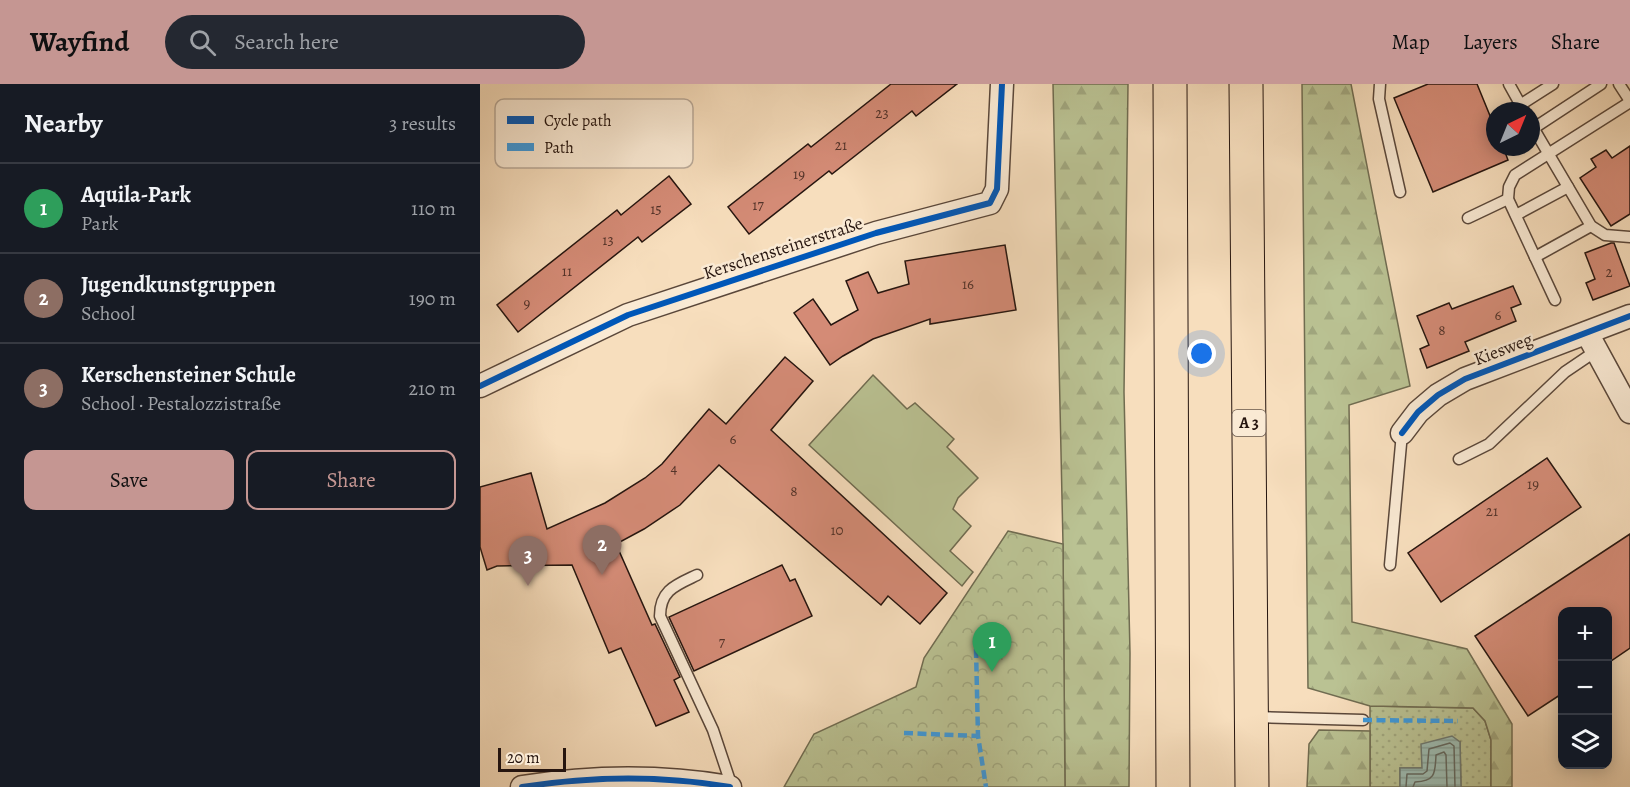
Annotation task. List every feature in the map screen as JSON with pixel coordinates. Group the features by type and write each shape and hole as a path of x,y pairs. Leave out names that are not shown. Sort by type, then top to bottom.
{"highway":[{"path":"1170,84 1173,787"},
{"name":"A 3","path":"1246,84 1251,787"}],"street":[{"name":"Kerschensteinerstraße","path":"480,386 628,315 876,233 990,203 997,189 1002,84"},
{"name":"Kiesweg","path":"1402,433 1418,412 1438,395 1465,379 1591,342 1630,316"},
{"path":"1591,342 1630,412"},
{"path":"522,787 645,778 702,782 731,787"}],"lane":[{"path":"1509,84 1519,102"},
{"path":"1530,102 1553,84"},
{"path":"1540,121 1601,84"},
{"path":"1555,300 1508,198 1509,187 1515,175 1630,102 1619,84"},
{"path":"1382,85 1379,99 1400,192"},
{"path":"1540,140 1591,226 1605,235 1630,237"},
{"path":"1516,214 1568,187"},
{"path":"1468,218 1508,198"},
{"path":"1535,257 1591,226"},
{"path":"1459,459 1489,444 1565,372 1591,342"},
{"path":"1390,565 1402,433"},
{"path":"697,574 671,588 660,603 660,616 713,730 731,787"},
{"path":"1251,717 1363,720"}],"green space":[{"path":"1053,84 1128,84 1124,392 1130,653 1129,787 1065,787 1063,544"},
{"path":"1302,84 1351,84 1410,386 1349,405 1352,622 1467,649 1512,724 1512,787 1491,787 1491,740 1485,721 1473,708 1370,706 1308,688"},
{"path":"873,375 907,409 915,403 954,439 947,447 978,478 958,498 953,509 971,526 950,551 973,572 962,586 809,445"},
{"path":"1008,531 1063,544 1065,787 784,787 814,734 916,687 924,658"},
{"path":"1370,706 1473,708 1485,721 1491,740 1491,787 1461,787 1460,742 1423,768 1400,768 1400,787 1370,787"},
{"path":"1319,730 1370,731 1370,787 1307,787 1309,744"}],"water":[{"path":"1452,736 1460,742 1461,787 1400,787 1400,768 1422,768 1421,744"}],"building":[{"path":"891,84 957,84 916,116 912,111 832,174 829,171 749,234 728,207 808,144 811,147"},
{"path":"1428,84 1477,84 1486,106 1486,156 1506,156 1508,160 1433,192 1394,98"},
{"path":"1630,146 1630,214 1611,226 1580,178 1596,167 1591,159 1606,150 1612,158"},
{"path":"669,176 691,204 642,242 638,237 518,332 497,305 617,210 621,215"},
{"path":"1614,243 1630,286 1593,300 1586,283 1595,279 1585,253"},
{"path":"1005,245 1016,310 930,324 930,319 873,339 830,365 794,313 813,299 831,325 858,310 846,281 868,272 878,293 909,284 905,261"},
{"path":"1513,286 1521,304 1511,308 1516,321 1465,342 1469,351 1427,368 1420,349 1429,345 1417,316 1449,303 1452,309"},
{"path":"785,357 813,381 771,430 947,593 920,624 888,596 881,605 719,465 680,505 616,544 652,625 655,624 680,677 674,680 689,712 656,726 621,648 609,653 572,565 497,566 487,570 480,547 480,487 531,473 547,529 605,503 645,478 662,464 709,409 726,424"},
{"path":"1547,458 1581,507 1441,602 1408,553"},
{"path":"1630,534 1630,648 1612,660 1612,607 1558,607 1558,696 1528,716 1475,636"},
{"path":"782,565 790,581 795,579 812,616 694,671 669,617"}],"marked path":[{"path":"976,649 978,736 986,787"},
{"path":"1363,720 1458,721"},
{"path":"904,733 978,736"}],"cycle path":[{"path":"480,386 628,315 876,233 990,203 997,189 1002,84"},
{"path":"1402,433 1418,412 1438,395 1465,379 1630,316"},
{"path":"522,787 626,778 678,780 730,787"}],"place":[{"name":"Jugendkunstgruppen","path":"602,575"},
{"name":"Kerschensteiner Schule","path":"528,586"},
{"name":"Aquila-Park","path":"992,672"}]}
